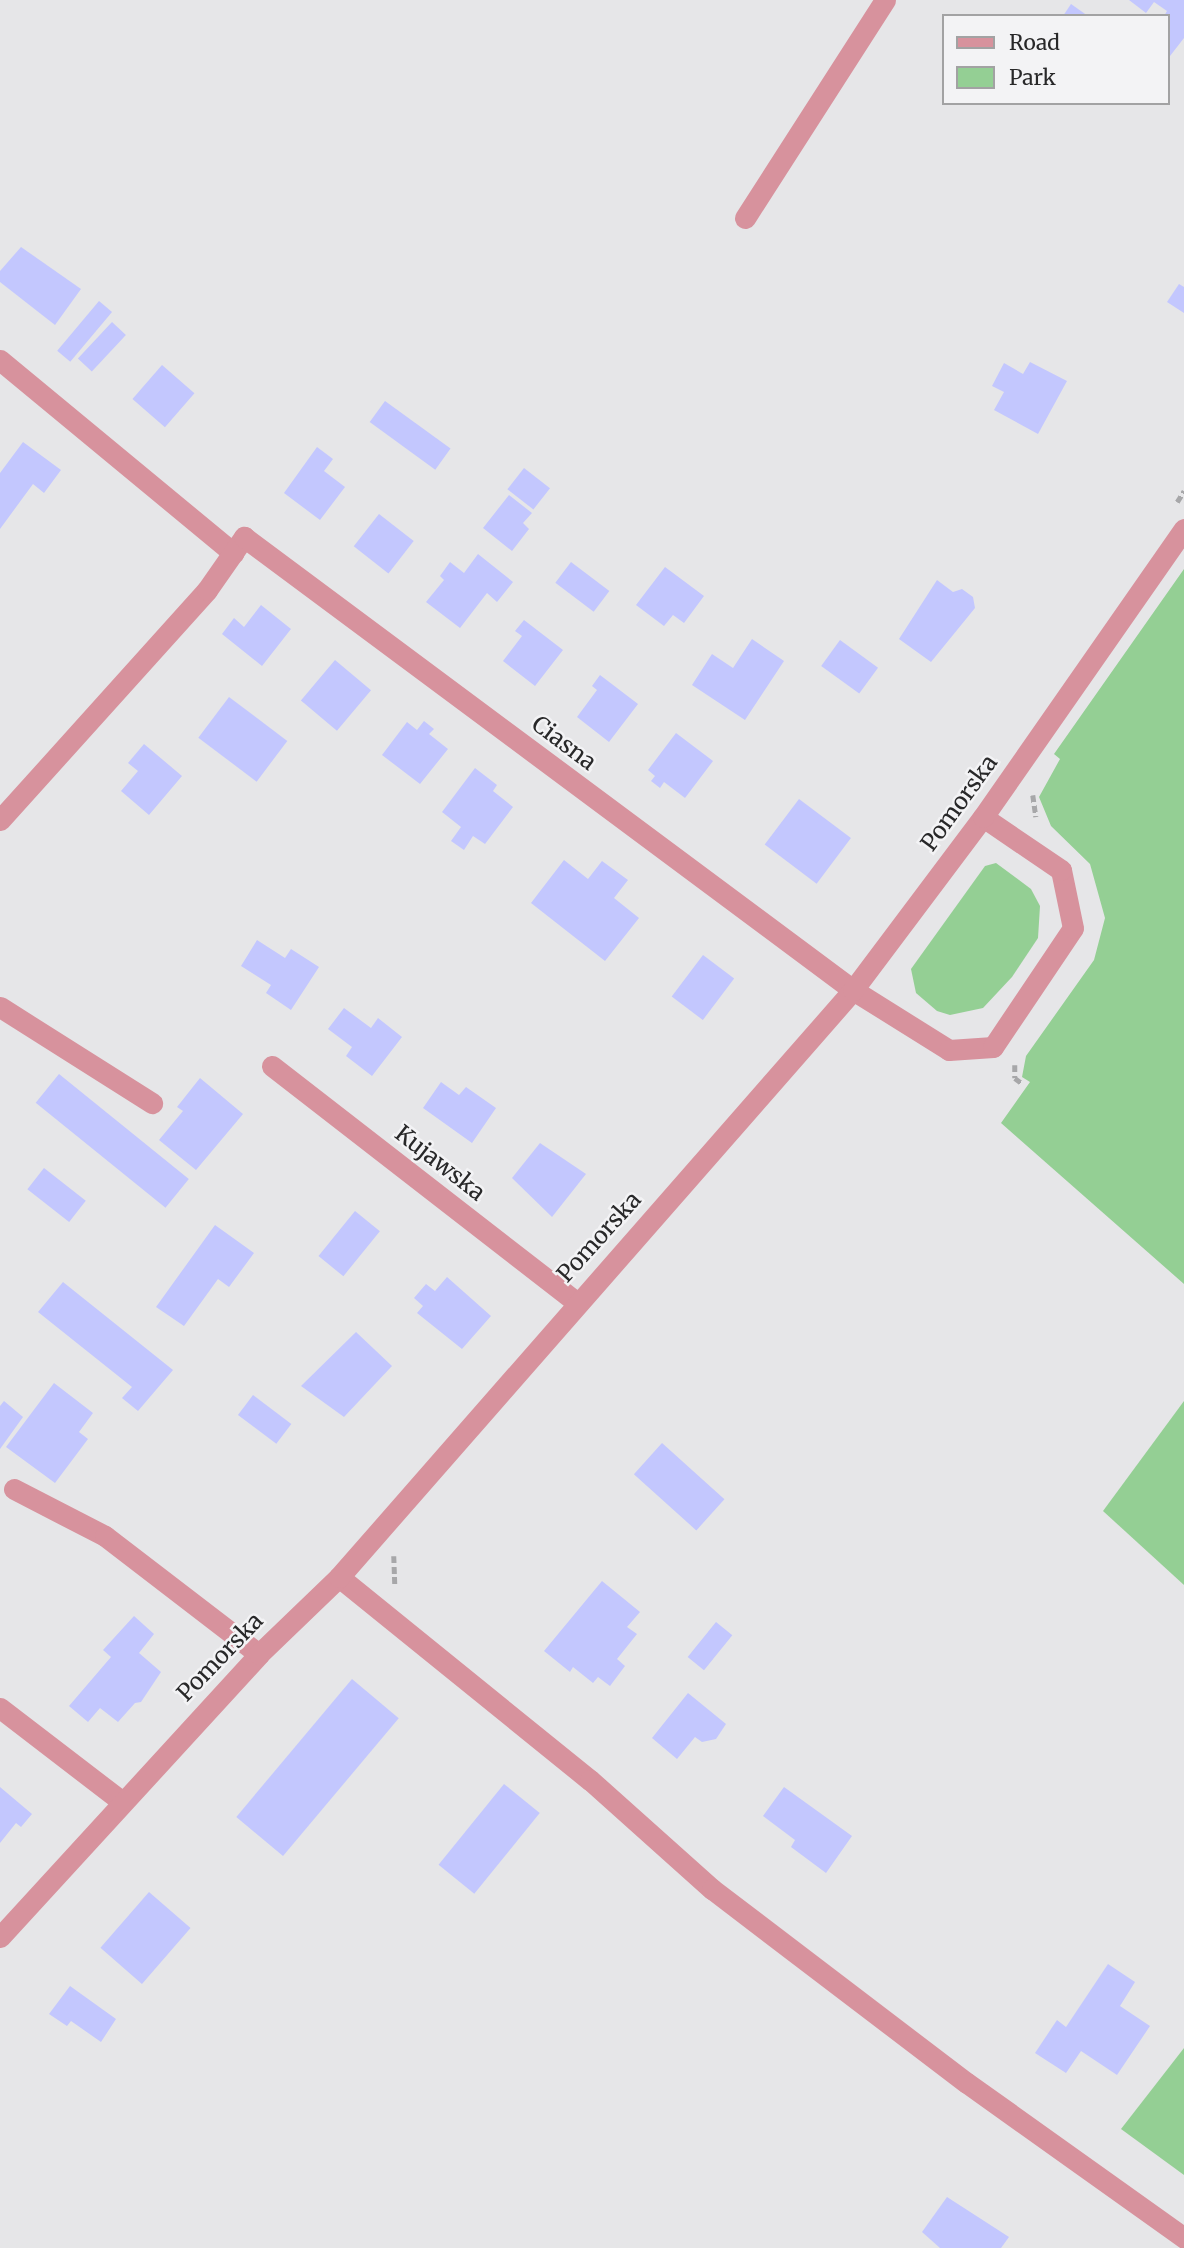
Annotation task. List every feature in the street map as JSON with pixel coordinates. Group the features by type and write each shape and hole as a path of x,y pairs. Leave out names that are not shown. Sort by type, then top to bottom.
{"street":[{"path":"745,218 885,0"},
{"name":"Ciasna","path":"0,360 239,545 853,990 949,1050 992,1047 1073,928 1061,870 983,817"},
{"name":"Pomorska","path":"0,1937 120,1800 258,1654 339,1577 576,1302 853,990 983,817 1177,521"},
{"path":"0,820 207,590 239,545"},
{"path":"0,1006 152,1103"},
{"name":"Kujawska","path":"272,1066 576,1302"},
{"path":"14,1489 105,1536 258,1654"},
{"path":"339,1577 590,1780 712,1889 978,2091 1184,2238"},
{"path":"0,1708 120,1800"}],"path":[{"path":"1177,521 1184,491"},
{"path":"1037,787 1033,811 1038,822"},
{"path":"1018,1057 1015,1078 1023,1084"},
{"path":"395,1551 398,1597"}],"green space":[{"path":"1184,569 1184,1284 1001,1123 1030,1082 1022,1077 1026,1056 1094,960 1105,918 1090,864 1051,826 1039,797 1060,759 1054,754"},
{"path":"996,863 1031,889 1040,906 1038,938 1012,977 983,1008 950,1015 937,1011 916,993 911,969 985,866"},
{"path":"1184,1401 1184,1585 1103,1511"},
{"path":"1184,2048 1184,2175 1121,2129"}],"building":[{"path":"1129,0 1184,0 1184,38 1170,56 1170,14 1165,14 1167,11 1154,2 1146,13"},
{"path":"1071,4 1085,14 1064,14"},
{"path":"21,247 81,289 55,325 0,282 0,271"},
{"path":"1179,284 1184,287 1184,313 1167,302"},
{"path":"99,301 112,312 70,362 57,351"},
{"path":"112,322 126,335 92,372 78,359"},
{"path":"1030,362 1067,381 1038,434 994,410 1004,392 992,386 1004,363 1023,374"},
{"path":"162,365 194,393 165,427 132,399"},
{"path":"385,401 451,449 435,470 370,422"},
{"path":"23,442 61,470 44,493 33,484 0,529 0,473"},
{"path":"317,447 333,459 324,471 345,487 320,520 284,493"},
{"path":"524,468 550,488 533,510 507,489"},
{"path":"509,495 532,513 523,523 529,529 512,551 483,528"},
{"path":"379,514 414,541 388,573 354,546"},
{"path":"478,554 513,582 497,602 487,593 460,628 426,602 444,580 440,576 450,562 464,573"},
{"path":"571,562 609,591 594,612 555,583"},
{"path":"665,567 704,596 684,623 673,615 664,626 636,605"},
{"path":"937,580 953,592 962,589 973,597 975,608 931,662 899,639"},
{"path":"261,605 291,629 262,666 222,634 234,618 244,627"},
{"path":"524,620 563,650 535,686 503,661 522,636 515,631"},
{"path":"752,639 784,661 745,720 692,685 712,654 733,668"},
{"path":"840,640 878,668 859,694 821,666"},
{"path":"335,660 371,690 337,731 301,701"},
{"path":"600,675 638,704 609,742 577,717 597,690 592,686"},
{"path":"229,697 287,741 257,782 198,738"},
{"path":"424,721 434,729 429,734 448,749 420,784 382,755 407,722 417,730"},
{"path":"676,733 713,761 685,798 664,782 660,788 651,781 655,776 648,770"},
{"path":"144,744 182,776 149,815 121,791 138,771 128,763"},
{"path":"475,768 497,785 493,791 513,807 485,844 473,836 464,850 451,841 461,827 442,812"},
{"path":"799,799 851,838 817,884 765,845"},
{"path":"564,860 588,879 602,861 628,880 614,898 639,918 605,961 531,903"},
{"path":"257,940 285,958 291,949 319,967 291,1010 266,993 271,985 241,966"},
{"path":"703,955 734,978 703,1020 672,997"},
{"path":"344,1008 371,1028 378,1018 402,1037 372,1076 346,1056 352,1047 328,1029"},
{"path":"59,1074 189,1179 165,1208 36,1103"},
{"path":"200,1078 243,1114 196,1170 159,1140 183,1111 177,1107"},
{"path":"441,1082 459,1095 466,1087 496,1108 472,1143 423,1108"},
{"path":"540,1143 586,1174 552,1217 512,1178"},
{"path":"44,1168 86,1201 69,1222 27,1189"},
{"path":"355,1211 380,1231 343,1276 318,1256"},
{"path":"215,1225 254,1253 229,1287 218,1279 184,1326 156,1307"},
{"path":"447,1277 491,1316 462,1349 417,1313 423,1306 414,1298 426,1284 435,1291"},
{"path":"63,1282 173,1370 138,1411 122,1398 132,1387 38,1312"},
{"path":"356,1332 392,1366 344,1417 301,1386"},
{"path":"54,1383 93,1413 79,1432 88,1439 55,1483 6,1447"},
{"path":"253,1395 291,1424 276,1444 238,1415"},
{"path":"4,1401 23,1417 0,1449 0,1406"},
{"path":"662,1443 724,1499 696,1530 634,1474"},
{"path":"602,1581 640,1612 627,1627 637,1634 617,1659 625,1666 610,1686 598,1677 593,1683 573,1667 570,1672 544,1651"},
{"path":"134,1616 154,1634 139,1653 161,1672 141,1702 135,1703 118,1722 100,1708 88,1722 69,1706 111,1657 103,1650"},
{"path":"716,1622 732,1635 704,1670 688,1657"},
{"path":"352,1679 399,1718 283,1856 236,1817"},
{"path":"688,1693 726,1724 716,1739 702,1742 695,1737 677,1759 652,1738"},
{"path":"504,1784 540,1813 474,1894 439,1865"},
{"path":"0,1787 32,1814 21,1827 16,1823 0,1843"},
{"path":"784,1787 852,1836 826,1873 791,1847 795,1840 763,1816"},
{"path":"149,1892 191,1928 142,1984 100,1948"},
{"path":"1108,1964 1135,1982 1120,2006 1150,2026 1117,2075 1081,2051 1066,2073 1035,2053 1057,2020 1066,2027"},
{"path":"70,1986 116,2019 101,2042 71,2021 67,2026 49,2014"},
{"path":"947,2197 1009,2237 1001,2248 940,2248 922,2232"}]}
